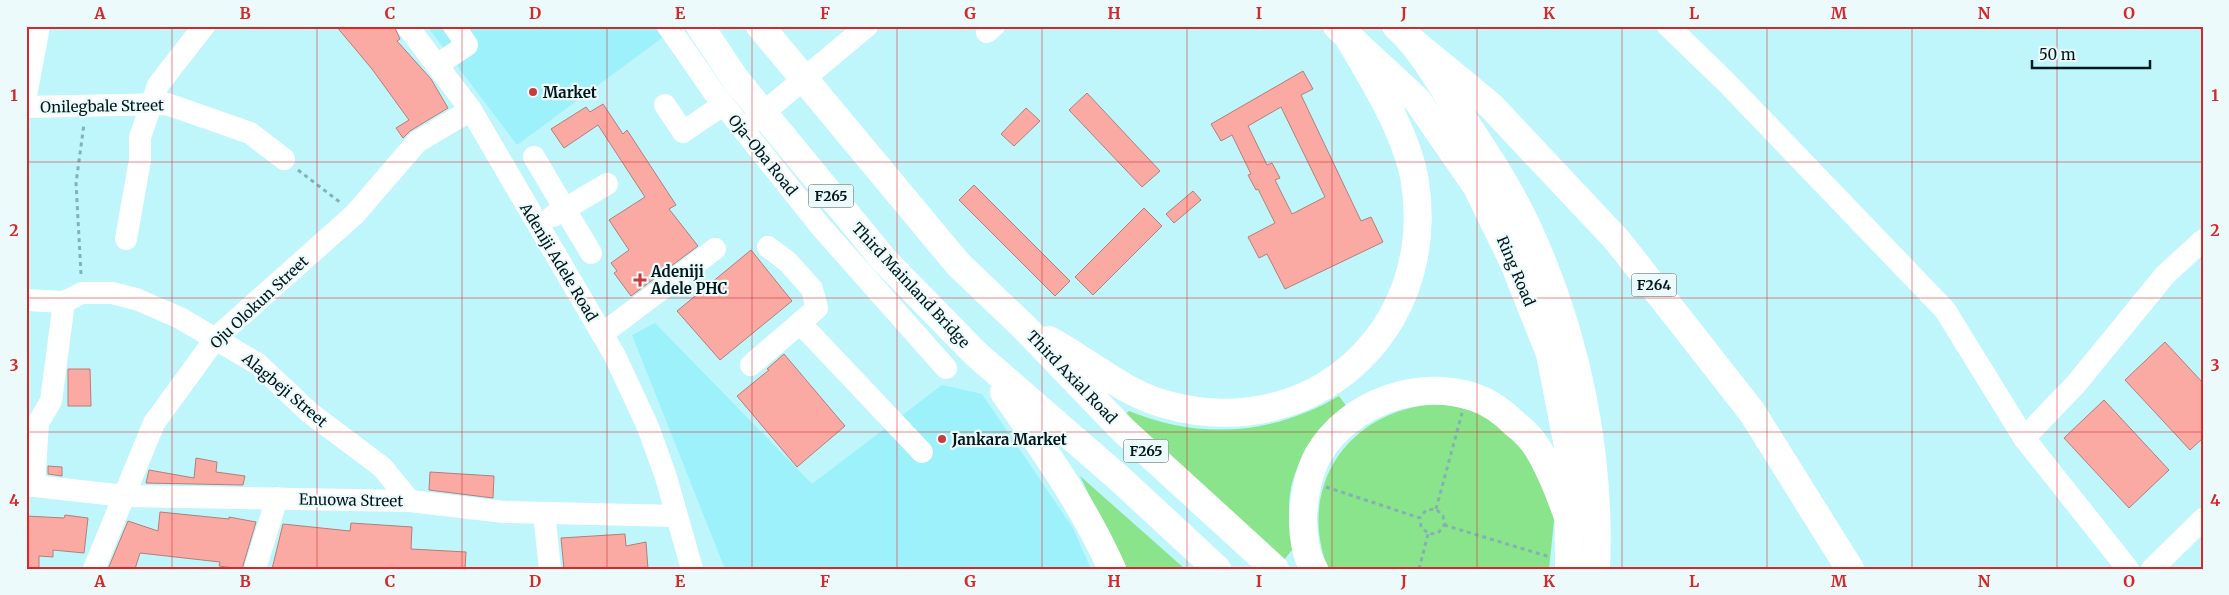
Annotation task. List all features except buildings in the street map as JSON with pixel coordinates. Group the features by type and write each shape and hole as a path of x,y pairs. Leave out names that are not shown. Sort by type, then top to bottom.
{"main road":[{"name":"Third Mainland Bridge","path":"700,26 736,80 884,260 978,356"},
{"name":"F265","path":"760,26 958,264 1024,327"},
{"path":"1024,327 1072,352 1121,386 1163,404 1201,412 1232,412 1276,408 1303,398 1333,382 1358,360 1381,335 1396,310 1409,280 1418,229 1415,180 1402,137 1342,30"},
{"name":"Ring Road","path":"1342,30 1417,100 1477,187 1514,263 1561,352 1587,418 1594,480 1597,537 1596,569"},
{"path":"1404,33 1479,143 1529,230 1554,293 1561,352"},
{"name":"F264","path":"1404,33 1491,106 1542,158 1623,247 1752,412 1850,569"},
{"name":"Third Axial Road","path":"1024,327 1123,430 1275,569"},
{"name":"Ring Road","path":"1560,563 1570,522 1568,446 1561,352"},
{"path":"978,356 1047,454 1099,540 1112,569"},
{"name":"F265","path":"978,356 1120,480 1217,569"},
{"path":"1314,569 1303,530 1314,494 1318,455 1335,432 1355,416 1373,405 1411,392 1455,392 1476,397 1503,412 1526,433 1538,448 1555,481 1570,522"}],"street":[{"path":"26,96 40,26"},
{"path":"126,239 140,160 140,137 158,84 204,26"},
{"name":"Adeniji Adele Road","path":"407,26 471,110 615,356 648,427 666,477 692,569"},
{"path":"437,65 467,45 454,26"},
{"name":"Oja-Oba Road","path":"668,26 743,130 821,227 946,368"},
{"path":"743,130 866,26"},
{"path":"1668,26 1726,82 1945,310 2024,438 2128,569"},
{"name":"Onilegbale Street","path":"26,107 152,103 182,108 250,134 284,159"},
{"path":"665,105 683,132 724,105"},
{"name":"Oju Olokun Street","path":"94,569 154,423 216,338 355,214 418,142 471,110"},
{"path":"534,157 591,254"},
{"path":"537,225 607,184"},
{"path":"2024,438 2076,384 2165,275 2203,240"},
{"path":"750,365 817,308 812,289 788,262 768,247"},
{"path":"602,334 715,249"},
{"name":"Alagbeji Street","path":"26,300 112,293 136,299 180,318 258,364 310,413 382,467 410,501"},
{"path":"30,485 38,423 51,401 73,297"},
{"path":"800,323 922,452"},
{"name":"Enuowa Street","path":"30,485 125,496 410,501 504,512 676,516"},
{"path":"256,569 277,498"},
{"path":"544,513 550,569"},
{"path":"2152,569 2203,520"}],"path":[{"path":"73,297 76,183 88,105"},
{"path":"284,159 355,214"},
{"path":"1436,509 1463,408"},
{"path":"1314,494 1420,518"},
{"path":"1436,509 1444,516 1444,525 1438,533 1428,534 1421,527 1420,518 1426,510 1436,509"},
{"path":"1444,525 1560,563"},
{"path":"1419,569 1428,534"}],"shaded area":[{"name":"Market","path":"427,26 654,26 662,38 517,145"},
{"name":"Jankara Market","path":"655,323 812,484 942,385 982,394 1073,528 1091,569 725,569 632,335"}],"green space":[{"path":"1339,396 1347,407 1307,453 1294,477 1289,508 1292,550 1284,560 1123,416 1129,411 1155,420 1182,426 1236,429 1262,426 1288,419 1314,409"},
{"path":"1435,404 1452,405 1484,415 1524,444 1553,504 1554,521 1549,569 1328,569 1320,538 1319,509 1325,482 1337,458 1354,437 1377,421 1404,410"},
{"path":"1080,476 1185,569 1125,569"}],"place":[{"name":"Market","path":"533,92"},
{"name":"Adeniji Adele PHC","path":"640,280"},
{"name":"Jankara Market","path":"942,439"}]}
